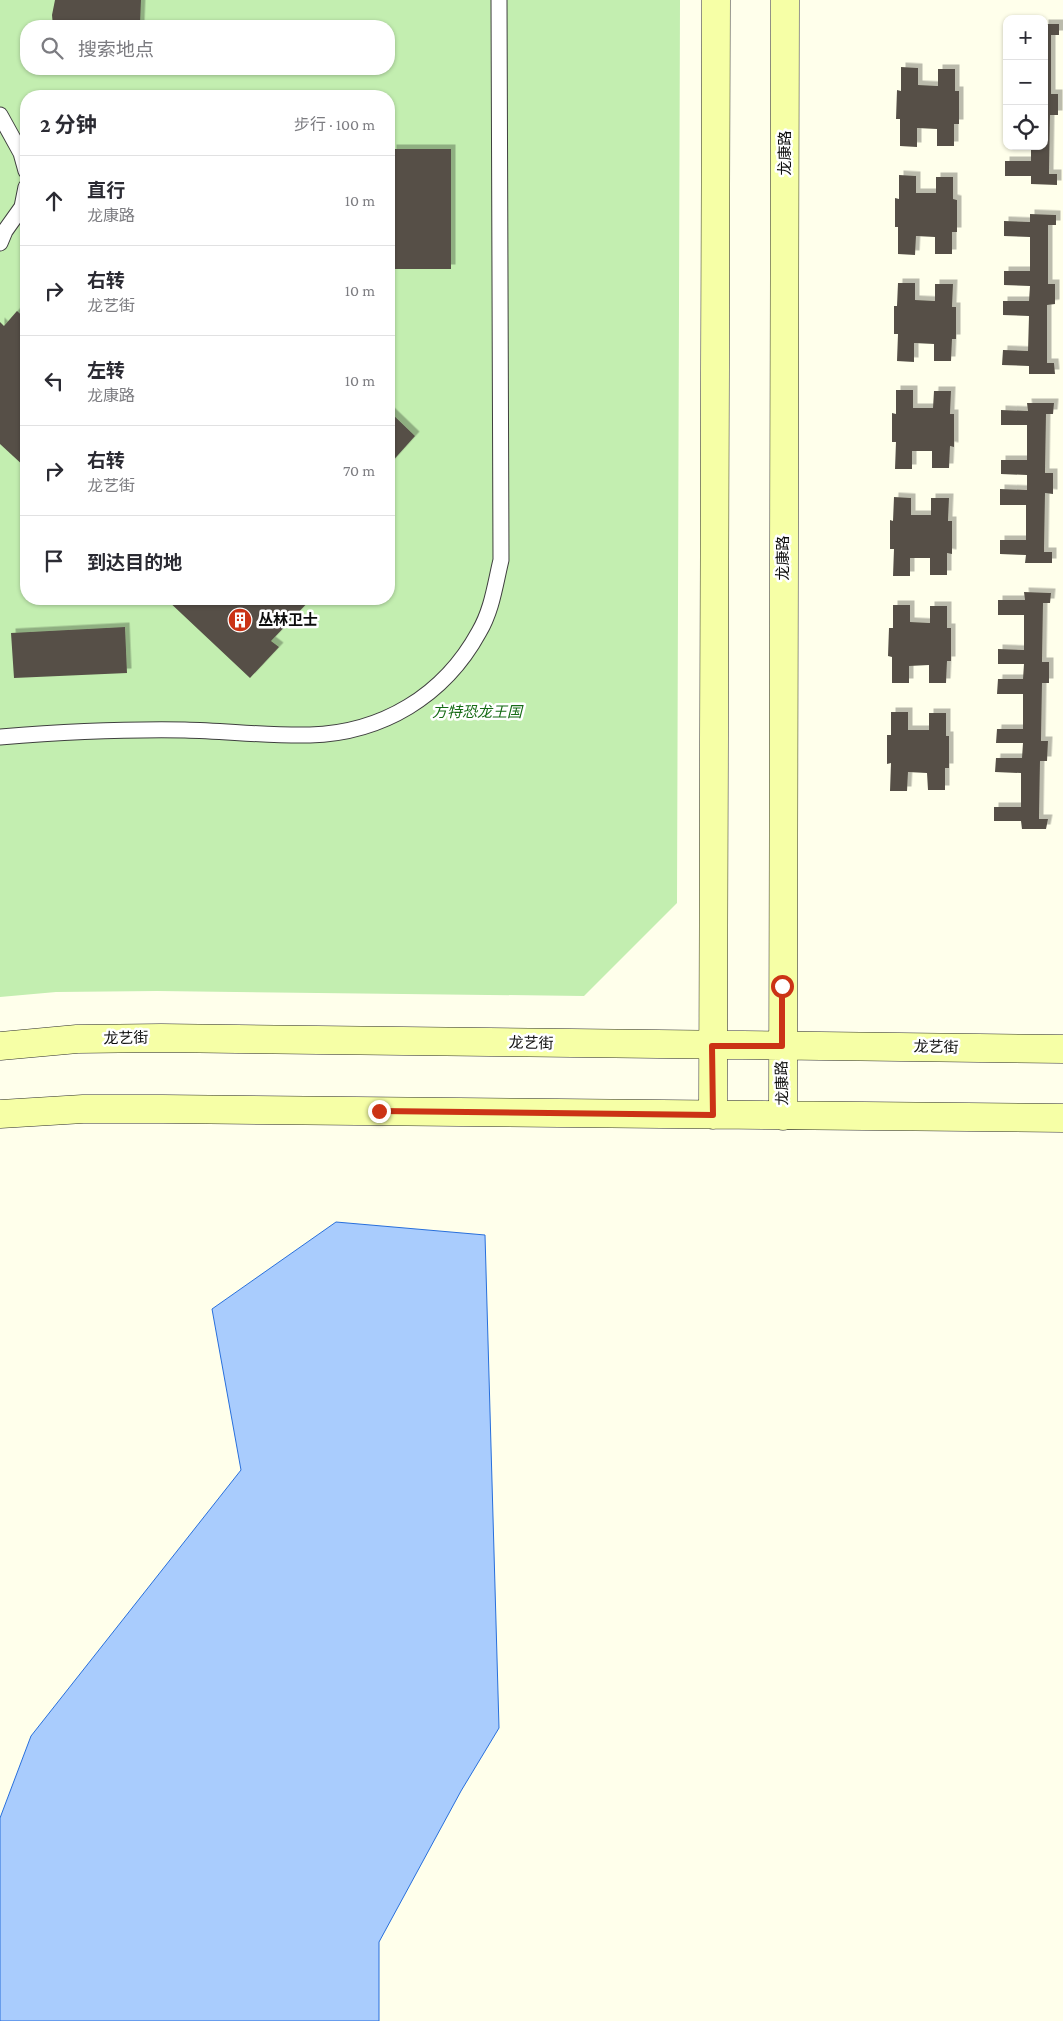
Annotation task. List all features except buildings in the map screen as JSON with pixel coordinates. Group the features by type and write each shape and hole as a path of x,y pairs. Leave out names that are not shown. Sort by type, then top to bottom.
{"street":[{"path":"713,1115 716,0"},
{"name":"龙康路","path":"783,1116 785,0"},
{"name":"龙艺街","path":"0,1046 77,1039 161,1038 1063,1049"},
{"path":"0,1114 82,1109 173,1109 1063,1118"}],"lane":[{"path":"0,737 38,734 184,730 310,735 345,731 379,722 431,692 460,661 480,632 492,602 501,560 499,0"},
{"path":"0,115 20,151"},
{"path":"0,243 20,210"}],"green space":[{"name":"方特恐龙王国","path":"0,0 680,0 677,903 584,996 157,991 56,992 0,997"}],"water":[{"path":"336,1222 485,1235 499,1728 461,1791 379,1942 379,2021 0,2021 0,1818 31,1736 241,1470 212,1309"}],"place":[{"name":"丛林卫士","path":"240,620"}],"route":[{"path":"379,1111 713,1115 712,1046 782,1046 782,986"}]}
